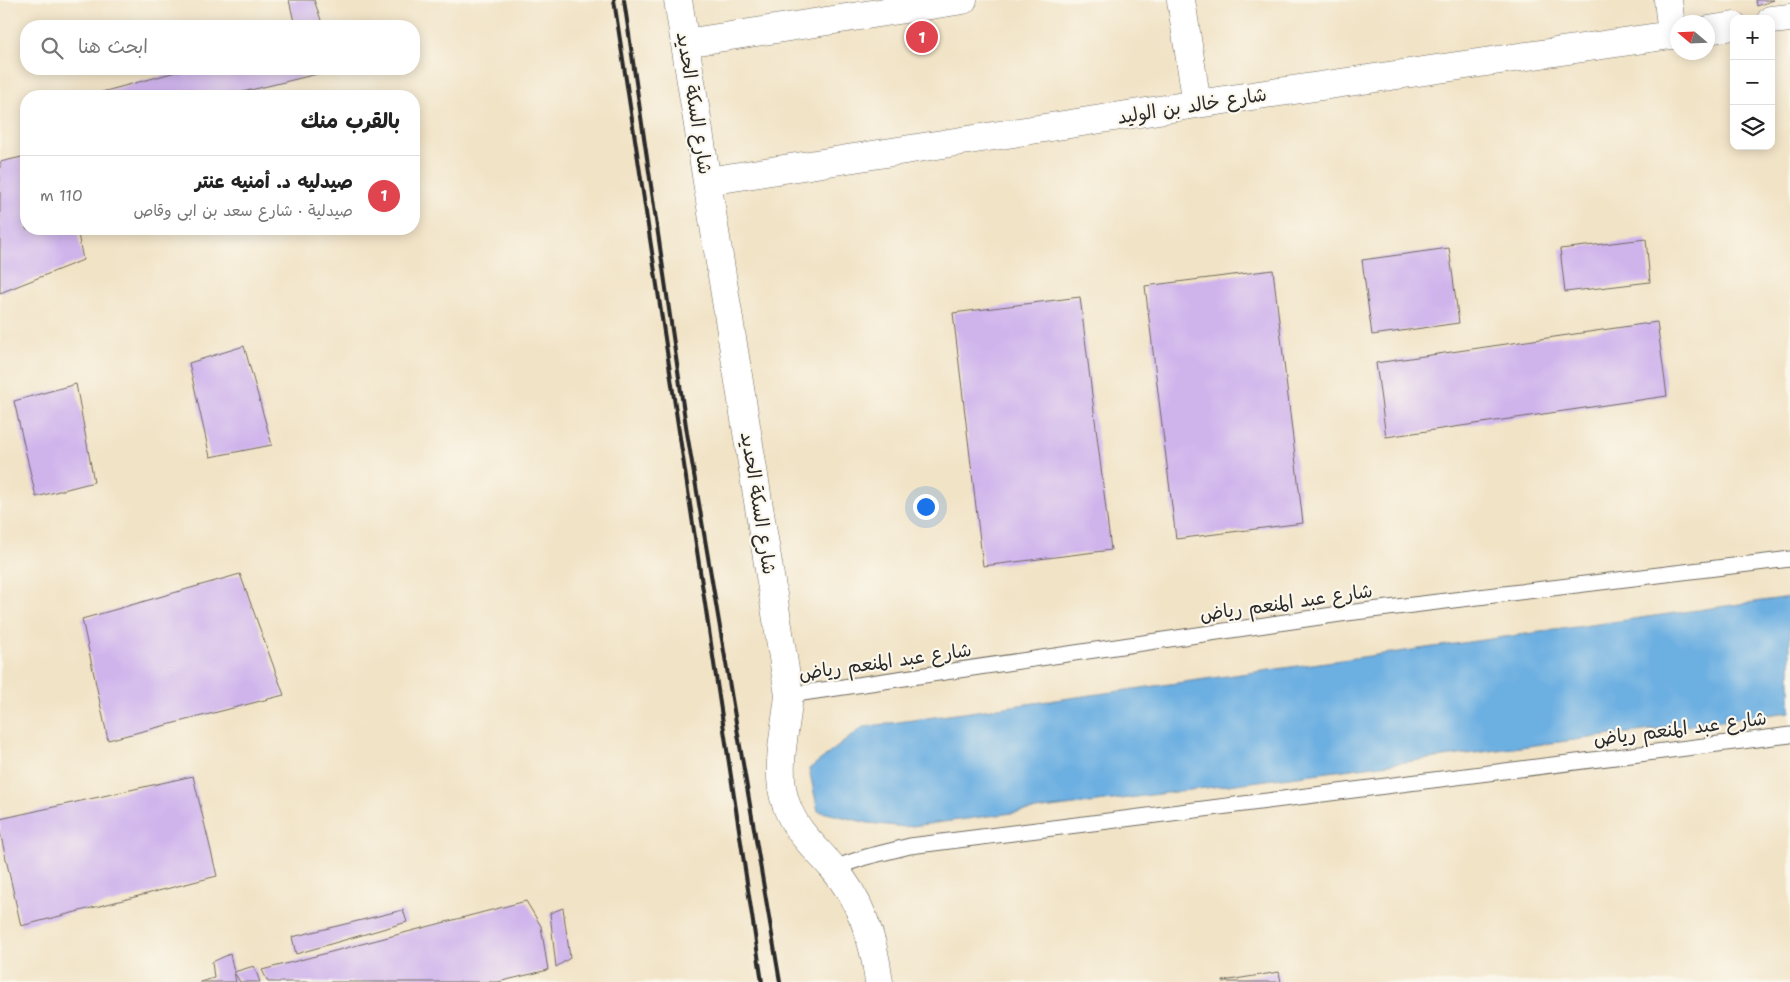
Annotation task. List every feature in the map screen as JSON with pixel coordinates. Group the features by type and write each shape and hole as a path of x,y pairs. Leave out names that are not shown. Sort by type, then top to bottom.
{"street":[{"name":"شارع السكة الحديد","path":"678,0 790,695 781,780 785,803 795,825 809,844 833,868 853,895 867,926 876,958 879,982"},
{"path":"685,43 964,0"},
{"path":"1181,0 1197,104"},
{"path":"1668,0 1671,15"},
{"path":"1775,20 1790,18"},
{"path":"1715,29 1730,27"},
{"name":"شارع خالد بن الوليد","path":"708,181 1197,104 1670,35"}],"lane":[{"name":"شارع عبد المنعم رياض","path":"790,695 1347,613 1790,559"},
{"name":"شارع عبد المنعم رياض","path":"833,868 866,857 910,846 1790,735"}],"water":[{"path":"1790,597 1790,712 905,827 868,823 818,811 809,769 863,727"}],"building":[{"path":"289,0 314,0 321,20 294,20"},
{"path":"1756,0 1774,0 1757,6"},
{"path":"165,75 313,75 251,90 109,90"},
{"path":"20,157 20,235 78,235 83,260 0,293 0,162"},
{"path":"1646,239 1650,282 1565,292 1560,249"},
{"path":"1449,248 1459,323 1372,335 1362,260"},
{"path":"1273,270 1303,523 1176,539 1145,286"},
{"path":"1080,297 1111,550 983,566 953,313"},
{"path":"1657,322 1667,396 1386,437 1376,363"},
{"path":"244,346 272,445 210,457 189,363"},
{"path":"76,384 94,482 36,497 14,401"},
{"path":"240,574 284,695 108,740 82,619"},
{"path":"193,776 217,876 21,926 0,832 0,819"},
{"path":"526,901 541,926 548,970 498,982 268,982 262,970"},
{"path":"563,908 570,958 556,967 550,913"},
{"path":"403,910 407,922 296,954 292,937"},
{"path":"230,954 236,982 200,982 214,978 212,962"},
{"path":"254,966 260,982 240,982 234,972"},
{"path":"1279,972 1281,982 1223,982 1223,981"}],"railway":[{"path":"614,0 762,982"},
{"path":"624,0 687,433 780,982"}],"place":[{"name":"صيدليه د. أمنيه عنتر","path":"922,37"}]}
